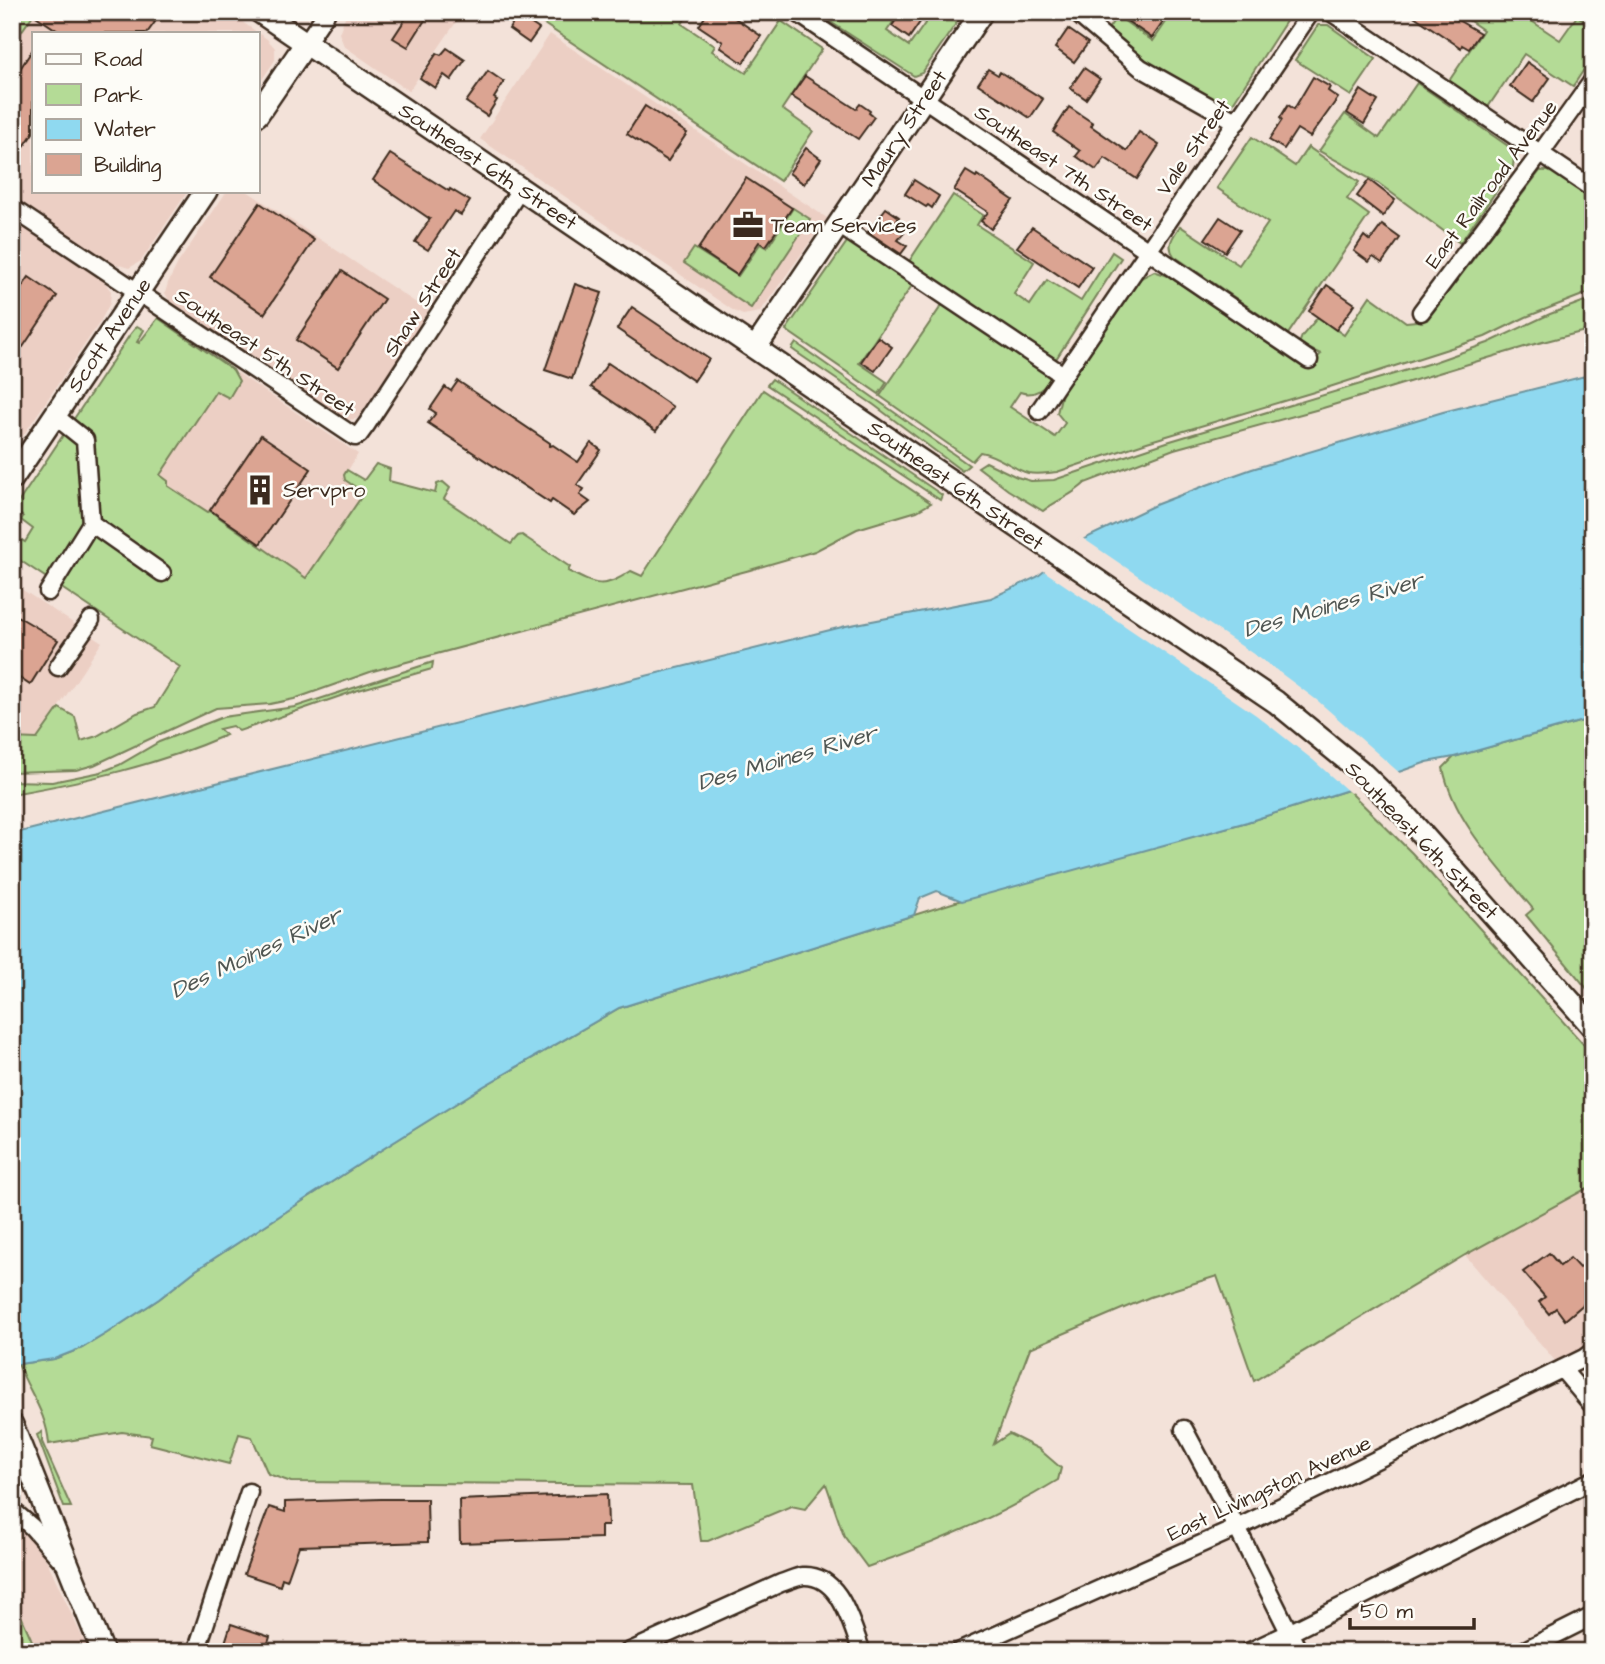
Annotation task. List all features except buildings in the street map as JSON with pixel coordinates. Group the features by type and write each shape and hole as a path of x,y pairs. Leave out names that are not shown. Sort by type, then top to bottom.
{"main road":[{"name":"Southeast 6th Street","path":"260,12 756,347 1018,529 1226,667 1314,732 1359,770 1404,814 1593,1027"},
{"name":"Maury Street","path":"756,347 982,12"},
{"path":"259,112 306,43"},
{"name":"Scott Avenue","path":"12,479 205,192"},
{"path":"12,1425 18,1458 103,1652"}],"street":[{"path":"306,43 327,12"},
{"name":"Southeast 7th Street","path":"796,12 1309,360"},
{"path":"1075,12 1141,68 1237,122"},
{"name":"Vale Street","path":"1039,411 1311,12"},
{"path":"1331,12 1593,189"},
{"name":"East Railroad Avenue","path":"1421,312 1541,154 1593,80"},
{"name":"Shaw Street","path":"355,437 367,424 521,188"},
{"name":"Southeast 5th Street","path":"12,208 355,437"},
{"path":"839,225 1063,375"},
{"path":"48,592 91,523 85,440 55,415"},
{"path":"91,523 162,573"},
{"path":"58,667 91,620"},
{"name":"East Livingston Avenue","path":"958,1652 1237,1528 1562,1369 1593,1351"},
{"path":"1562,1369 1593,1406"},
{"path":"1184,1429 1299,1652"},
{"path":"1248,1652 1593,1480"},
{"path":"196,1652 249,1492"},
{"path":"12,1510 32,1527 69,1570"},
{"path":"628,1652 802,1576 829,1584 841,1599 862,1652"},
{"path":"1521,1652 1593,1616"}],"shaded area":[{"path":"35,12 228,12 257,32 32,32 32,192 187,192 141,261 129,268 112,263 12,197 12,45"},
{"path":"347,12 463,12 409,91 344,46 339,33"},
{"path":"259,33 275,48 275,60 259,84"},
{"path":"550,34 827,218 760,312 743,315 734,311 480,139"},
{"path":"226,192 249,192 433,314 370,407 356,419 345,420 325,410 170,302 165,293 178,263"},
{"path":"12,220 102,279 111,291 110,303 100,322 12,452"},
{"path":"233,370 358,454 344,477 364,493 306,578 168,485 159,475 216,390 227,398 238,385 237,373"},
{"path":"12,583 102,642 37,739 12,738"},
{"path":"1593,1185 1593,1351 1562,1369 1465,1255"},
{"path":"12,1518 36,1544 48,1563 89,1652 37,1652 12,1595"}],"green space":[{"path":"12,12 35,12 12,45"},
{"path":"526,12 689,12 682,24 715,46 712,51 746,73 781,21 822,49 782,109 813,131 780,181"},
{"path":"815,12 900,12 887,31 909,46 933,12 964,12 922,73 914,76"},
{"path":"1173,12 1292,12 1222,120 1104,35 1117,16 1153,41"},
{"path":"1457,12 1518,12 1560,40 1577,16 1593,26 1593,56 1573,86 1524,54 1488,107 1449,81 1483,30"},
{"path":"1318,25 1328,25 1376,59 1351,96 1295,60"},
{"path":"1417,83 1508,146 1514,156 1513,167 1460,243 1378,183 1319,151 1345,114 1379,138"},
{"path":"1252,137 1295,166 1308,147 1359,182 1347,199 1369,215 1288,334 1174,256 1171,248 1171,241 1180,226 1239,265 1268,223 1217,188"},
{"path":"1540,171 1561,176 1593,197 1593,291 1526,317 1485,337 1057,472 1028,473 980,452 972,461 880,396 944,302 1052,375 1039,391 1020,392 1010,407 1055,437 1065,423 1057,413 1062,393 1141,278 1154,271 1168,276 1307,367 1321,354 1299,344 1302,336 1318,317 1344,335 1370,296 1406,322 1427,320"},
{"path":"953,195 983,215 977,225 1034,262 1014,294 1030,305 1047,280 1081,301 1112,252 1121,258 1056,359 908,263"},
{"path":"793,208 810,219 751,308 684,263 694,248 738,276 760,244 767,248"},
{"path":"849,239 913,284 859,363 887,382 879,394 786,330"},
{"path":"1593,298 1593,329 1174,449 1085,483 1043,511 1008,490 978,467 986,462 1031,481 1054,480 1167,442 1434,362 1488,343 1550,314"},
{"path":"158,318 233,370 239,381 229,398 216,391 160,475 168,481 168,486 210,511 306,578 364,493 345,480 347,470 364,480 376,464 390,469 389,481 435,493 437,484 443,482 450,488 444,499 511,544 522,535 570,567 568,571 586,580 606,583 631,571 642,576 763,390 931,503 917,511 857,529 815,551 750,570 373,671 294,699 270,704 216,708 94,765 76,770 12,772 12,738 37,739 59,708 75,717 81,741 97,736 137,713 155,707 180,667 12,555 12,534 25,542 33,529 21,520 21,515 12,527 12,512 129,336 137,326 144,330 137,342 139,343"},
{"path":"796,343 969,465 962,471 874,405 792,349"},
{"path":"772,379 942,495 940,500 767,385"},
{"path":"433,662 432,669 355,691 239,731 232,726 219,729 226,735 174,755 94,778 12,794 12,781 52,782 101,772 159,742 223,717 295,707"},
{"path":"1593,718 1593,996 1526,915 1533,909 1467,825 1449,788 1443,768 1454,757"},
{"path":"1348,790 1412,853 1593,1055 1593,1185 1465,1255 1254,1381 1217,1276 1150,1297 1030,1348 994,1444 1009,1434 1039,1449 1061,1468 1058,1480 989,1518 867,1567 844,1536 826,1484 805,1509 791,1506 708,1541 701,1541 693,1485 291,1482 268,1474 252,1437 239,1434 229,1464 150,1444 152,1436 122,1432 49,1444 41,1413 18,1364 54,1359 82,1348 378,1152 484,1086 619,1008 1003,887 1247,822"},
{"path":"42,1432 42,1442 71,1507 64,1507 37,1435"},
{"path":"12,1595 37,1652 12,1652"}],"water":[{"name":"Des Moines River","path":"1593,374 1593,718 1427,762 1247,822 962,901 937,891 920,898 914,915 619,1008 484,1086 378,1152 82,1348 54,1359 12,1365 12,834 846,626 991,598 1037,577 1084,539 1155,505 1204,486 1443,412"}],"pier":[{"path":"1081,537 1271,666 1318,701 1402,775 1350,793 1256,715 1041,569"}],"place":[{"name":"Team Services","path":"748,225"},
{"name":"Servpro","path":"260,490"}]}
